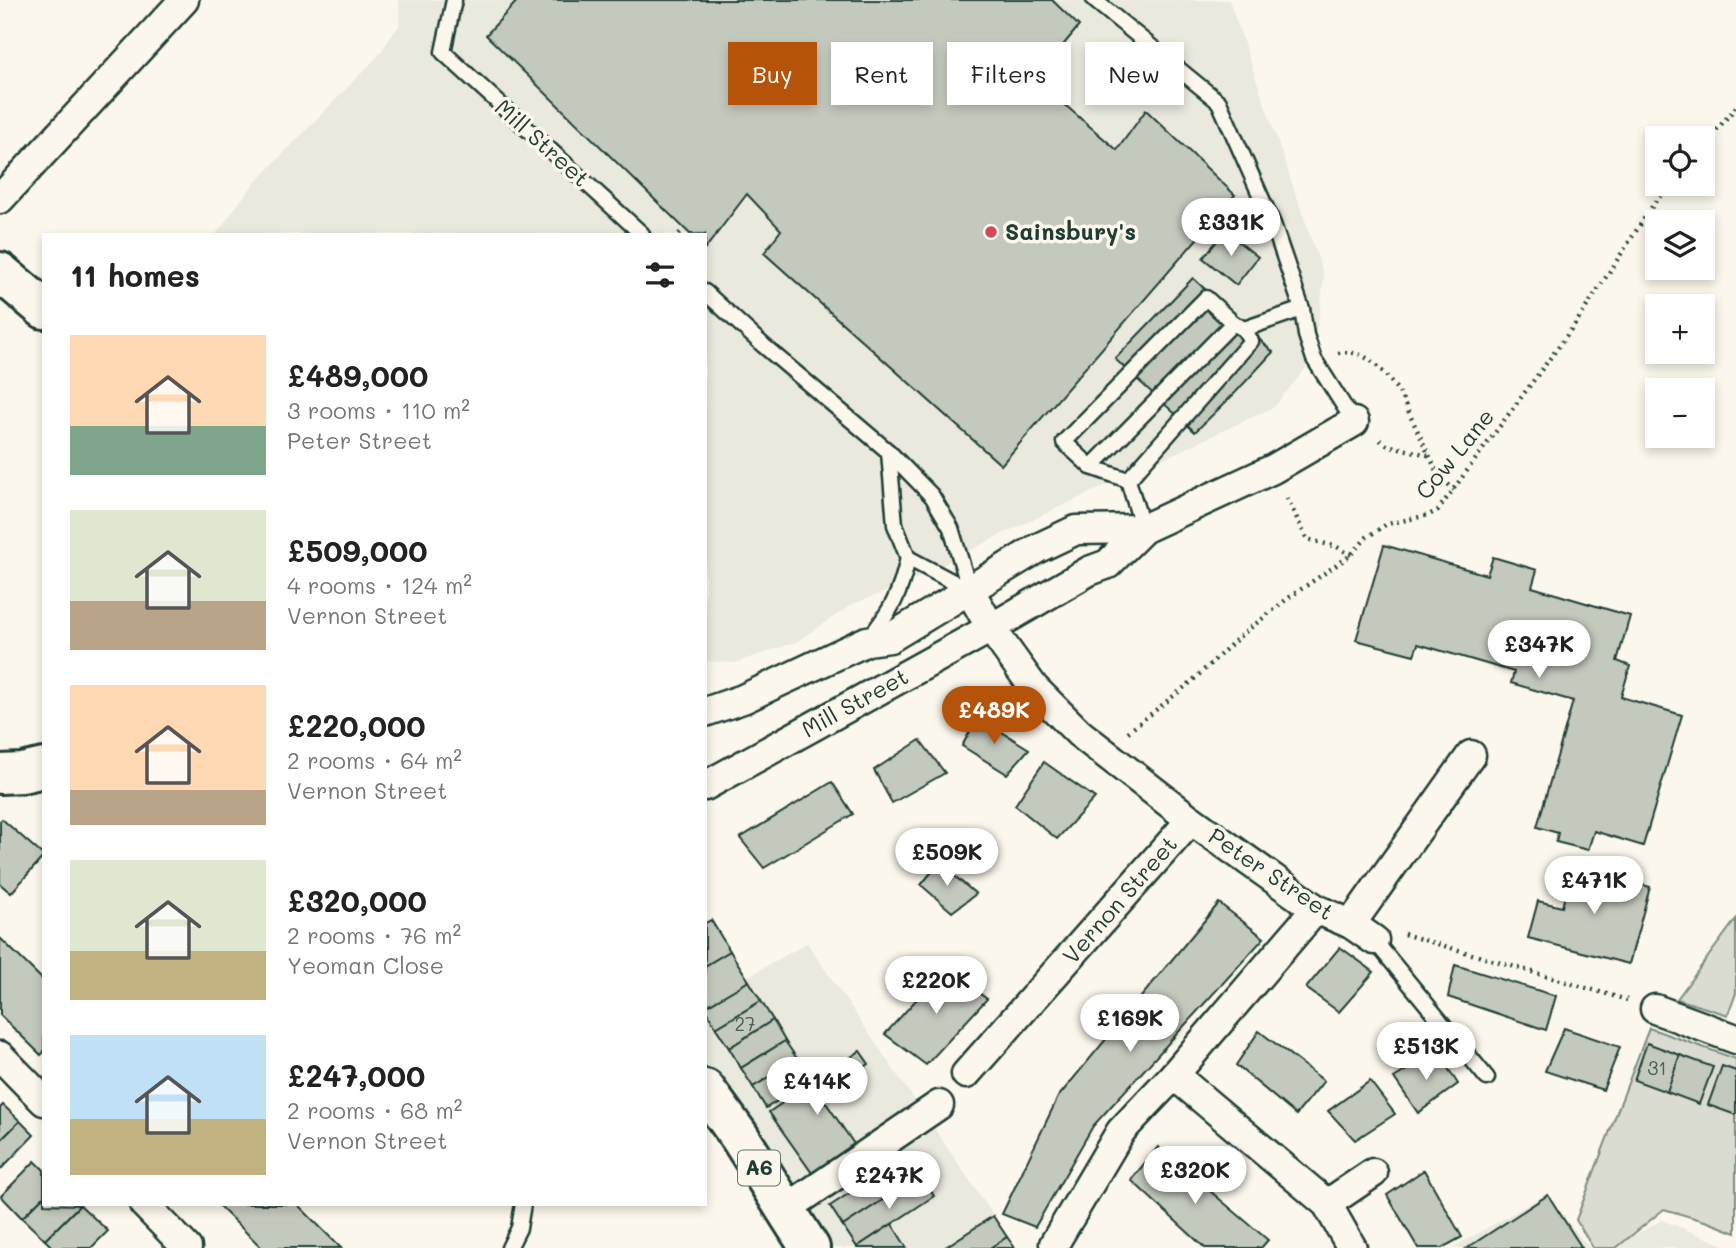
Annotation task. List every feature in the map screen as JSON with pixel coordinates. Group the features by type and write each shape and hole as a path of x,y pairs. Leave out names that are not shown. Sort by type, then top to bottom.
{"main road":[{"path":"0,272 42,307"},
{"path":"0,774 42,768"},
{"name":"A6","path":"707,1092 739,1136 810,1248"}],"street":[{"path":"0,199 184,0"},
{"name":"Mill Street","path":"707,785 1089,571 1108,564 1143,529 1273,469 1354,422"},
{"name":"Mill Street","path":"707,711 743,699 867,641 890,638 1038,548 1076,530 1143,529"},
{"name":"Peter Street","path":"970,591 991,628 1034,688 1079,733 1191,820 1316,909 1362,932"},
{"path":"1362,932 1471,755"},
{"name":"Vernon Street","path":"966,1074 1191,820"},
{"path":"1054,1244 1121,1131 1174,1075 1316,909"},
{"path":"1655,1009 1736,1039"},
{"path":"0,1056 39,1087"},
{"path":"1174,1075 1327,1204 1352,1248"},
{"path":"786,1209 939,1105"},
{"path":"1327,1204 1373,1173"},
{"path":"147,1206 187,1248"}],"lane":[{"name":"Mill Street","path":"454,0 443,52 641,233"},
{"path":"1094,0 1219,102 1273,224 1302,309 1306,335 1314,359 1354,422"},
{"path":"707,294 889,452 932,496 951,528 970,591"},
{"path":"1206,298 1251,341 1128,480 1091,467 1064,442 1206,298"},
{"path":"1091,467 1238,326 1302,309"},
{"path":"867,641 895,601 908,558 895,525 889,452"},
{"path":"1128,480 1143,529"},
{"path":"908,558 970,591"},
{"path":"1362,932 1487,1078"},
{"path":"509,1248 519,1228 523,1206"}],"path":[{"path":"1715,132 1736,107"},
{"name":"Cow Lane","path":"1106,755 1121,738 1190,683 1239,637 1291,596 1351,555 1367,537 1387,524 1429,515 1438,510 1576,323 1660,196"},
{"path":"680,233 684,229"},
{"path":"1336,353 1356,352 1366,356 1379,368 1399,392 1438,474 1454,490"},
{"path":"1354,422 1387,445 1429,455"},
{"path":"1273,469 1307,539 1338,547 1351,555"},
{"path":"1362,932 1403,933 1655,1009"}],"shaded area":[{"path":"399,0 1229,0 1324,276 1310,363 1274,407 1002,534 906,584 853,604 796,642 735,663 707,661 707,233 217,233 251,187 378,56 399,25"},
{"path":"1736,919 1736,993 1728,1015 1677,999"},
{"path":"807,943 1016,1248 810,1248 707,1092 707,1000"},
{"path":"1649,1028 1736,1059 1736,1233 1664,1209 1616,1248 1593,1248 1576,1220"},
{"path":"1545,1195 1590,1248 1452,1248"},
{"path":"1662,1220 1732,1248 1611,1248"}],"building":[{"name":"Sainsbury's","path":"518,0 1052,0 1079,26 1066,42 947,42 947,105 1065,105 1117,150 1146,110 1235,195 1001,465 764,253 781,230 747,194 707,246 707,233 689,233 486,35"},
{"path":"1225,231 1258,257 1236,285 1203,258"},
{"path":"1193,278 1273,352 1195,432 1115,359"},
{"path":"1384,545 1487,575 1493,557 1537,570 1532,587 1630,616 1617,661 1630,666 1621,697 1682,715 1643,846 1594,831 1588,850 1556,842 1558,833 1537,827 1573,701 1511,683 1514,672 1418,644 1414,655 1356,640"},
{"path":"978,717 1029,749 1007,774 962,746"},
{"path":"920,740 945,773 892,803 874,770"},
{"path":"1044,762 1095,798 1057,839 1015,805"},
{"path":"832,782 853,814 764,868 740,838"},
{"path":"2,819 42,854 42,858 11,893 0,884"},
{"path":"939,863 976,894 952,912 921,885"},
{"path":"1573,866 1650,887 1629,964 1528,938 1538,901 1562,907"},
{"path":"1219,903 1264,938 1093,1126 1035,1227 1002,1214 1058,1097"},
{"path":"711,920 730,951 707,965 707,922"},
{"path":"0,938 42,979 42,1054 0,1015"},
{"path":"1340,947 1374,972 1339,1012 1306,988"},
{"path":"730,951 749,981 708,1006 707,965"},
{"path":"1455,965 1556,996 1546,1030 1448,997"},
{"path":"945,968 987,999 926,1065 885,1034"},
{"path":"749,981 761,1001 716,1028 707,1006"},
{"path":"761,1001 773,1020 729,1048 716,1028"},
{"path":"773,1020 785,1041 741,1068 729,1048"},
{"path":"1564,1028 1620,1047 1603,1090 1545,1071"},
{"path":"1259,1031 1324,1081 1296,1115 1236,1065"},
{"path":"785,1041 798,1060 753,1087 741,1068"},
{"path":"1647,1043 1680,1055 1667,1092 1634,1080"},
{"path":"860,1051 869,1064 822,1097 854,1144 812,1173 769,1112"},
{"path":"1437,1051 1458,1084 1418,1113 1394,1078"},
{"path":"1680,1055 1713,1067 1699,1104 1667,1092"},
{"path":"798,1060 810,1080 766,1108 753,1087"},
{"path":"1722,1066 1736,1071 1736,1115 1708,1105"},
{"path":"1370,1081 1395,1114 1355,1140 1328,1111"},
{"path":"3,1105 20,1121 0,1141 0,1108"},
{"path":"20,1121 34,1135 0,1170 0,1141"},
{"path":"1158,1147 1268,1240 1261,1248 1205,1248 1131,1180"},
{"path":"907,1155 921,1175 843,1226 830,1206"},
{"path":"35,1161 42,1168 42,1198 22,1218 1,1196"},
{"path":"1424,1170 1462,1237 1442,1248 1418,1248 1387,1195"},
{"path":"921,1175 934,1196 857,1247 843,1226"},
{"path":"1548,1195 1582,1248 1467,1248"},
{"path":"42,1198 42,1206 79,1206 45,1240 22,1218"},
{"path":"79,1206 108,1231 91,1248 53,1248 45,1240"},
{"path":"219,1206 299,1206 341,1248 262,1248"},
{"path":"993,1216 1007,1237 990,1248 944,1248"},
{"path":"892,1224 907,1248 857,1248 857,1247"},
{"path":"1007,1237 1015,1248 990,1248"}],"place":[{"name":"Sainsbury's","path":"991,232"}]}
